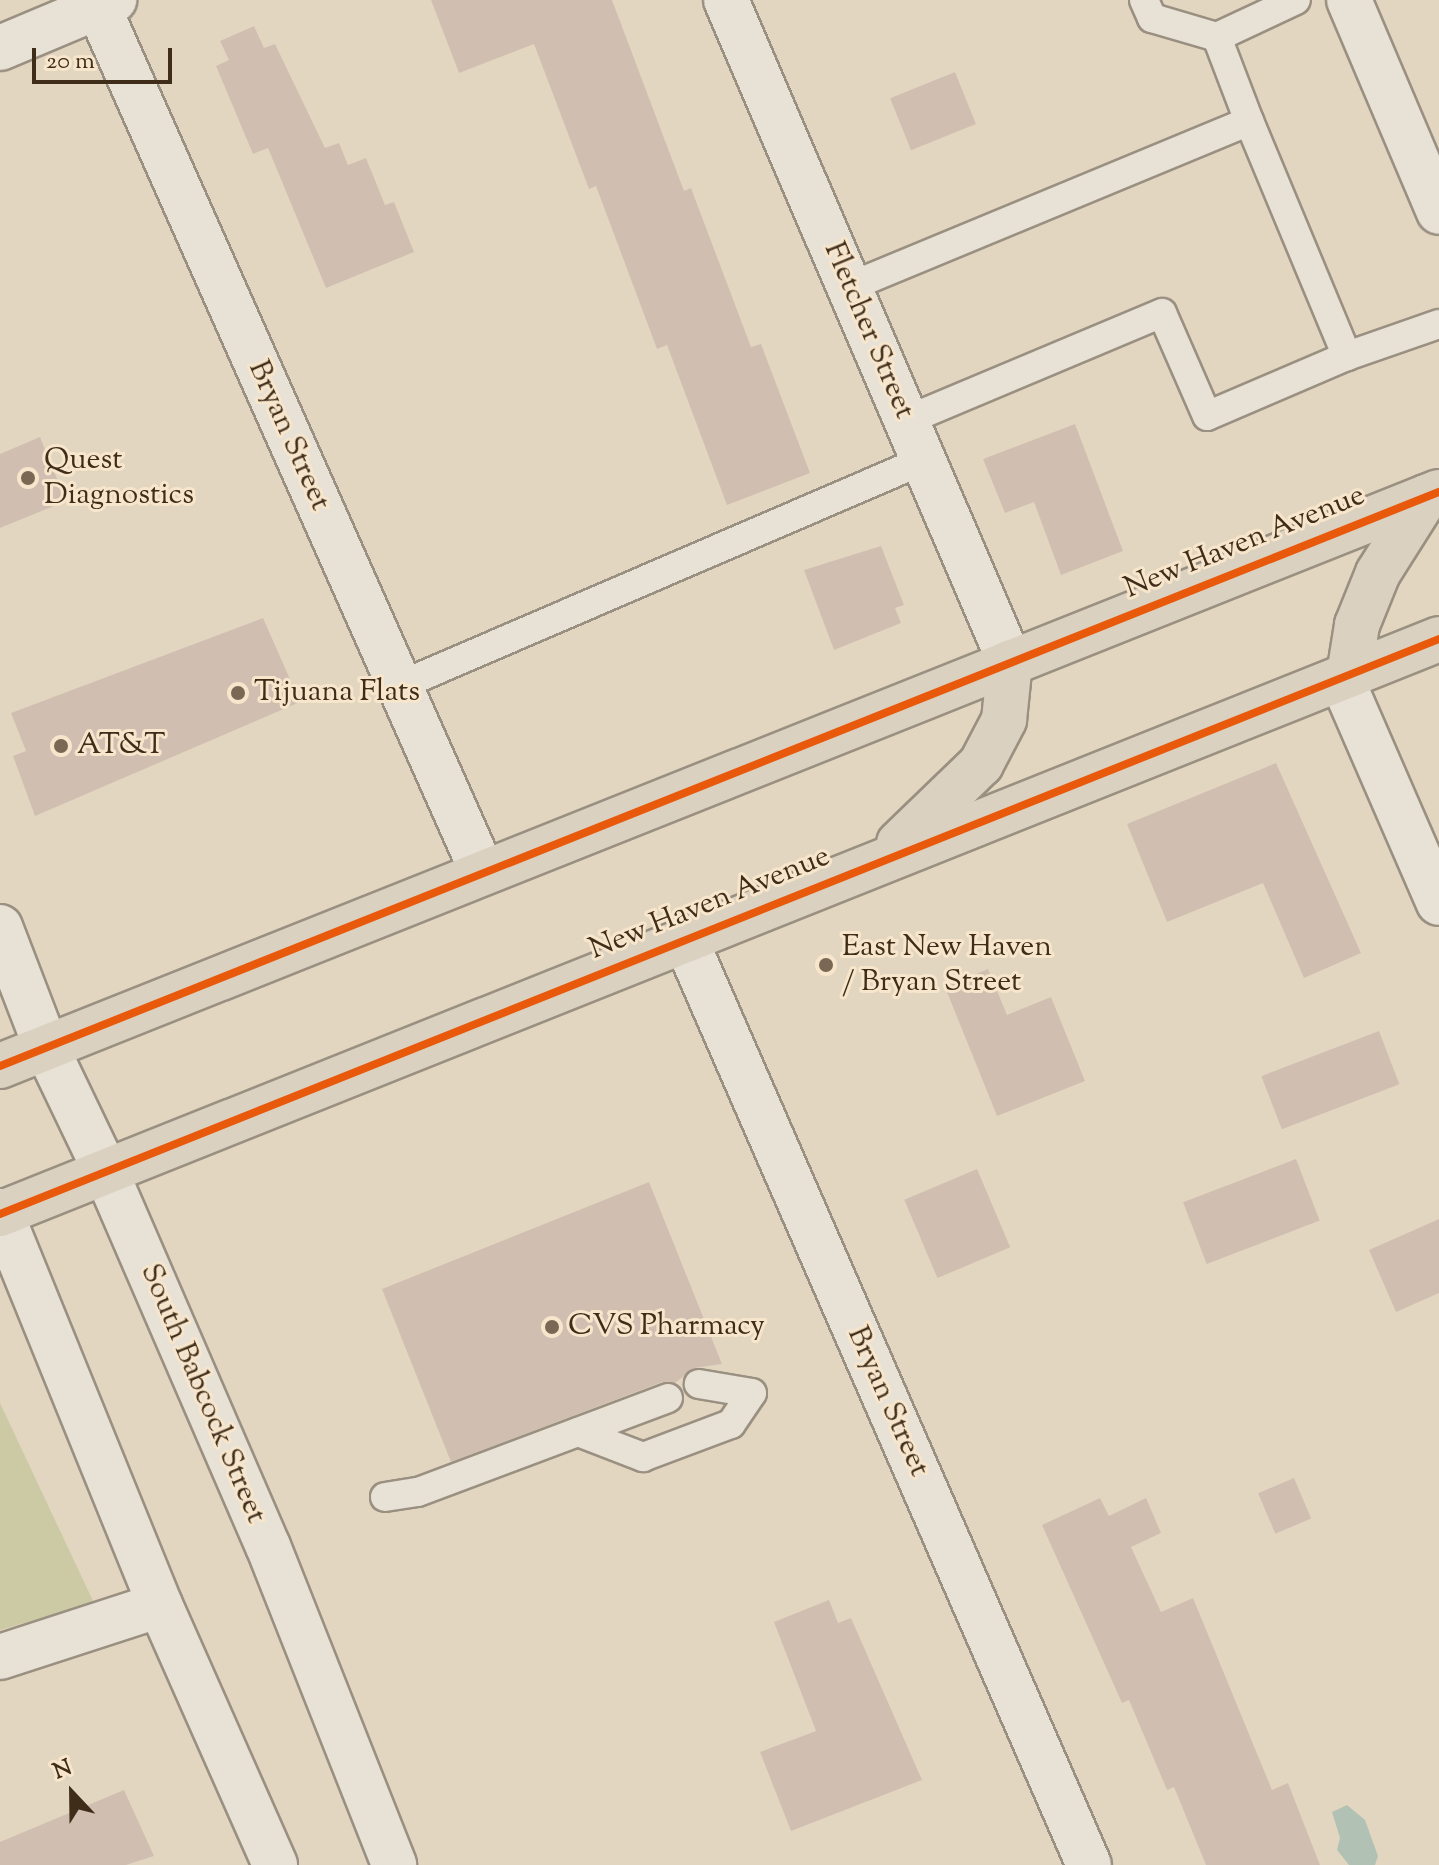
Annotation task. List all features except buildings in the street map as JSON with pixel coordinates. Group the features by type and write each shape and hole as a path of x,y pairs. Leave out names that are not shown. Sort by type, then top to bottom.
{"main road":[{"name":"New Haven Avenue","path":"0,1066 482,871 1433,495"},
{"path":"1345,677 1357,625 1378,573 1433,495"},
{"name":"New Haven Avenue","path":"0,1213 1439,639"},
{"path":"873,865 941,808 981,764 1004,720 1010,662"}],"street":[{"name":"Fletcher Street","path":"726,0 1010,662"},
{"path":"1349,0 1439,212"},
{"path":"0,48 102,2"},
{"name":"Bryan Street","path":"102,2 482,871"},
{"path":"1345,677 1439,903"},
{"name":"South Babcock Street","path":"0,927 46,1047 106,1172 268,1546 394,1865"},
{"name":"Bryan Street","path":"685,939 1089,1865"},
{"path":"0,1213 160,1605 275,1865"},
{"path":"0,1657 160,1605"}],"lane":[{"path":"1144,0 1152,18 1217,37 1296,0"},
{"path":"1217,37 1347,356"},
{"path":"849,287 1249,121"},
{"path":"907,420 1162,313 1207,416 1347,356 1439,324"},
{"path":"399,686 924,460"},
{"path":"578,1432 643,1457 731,1424 752,1393 699,1384"},
{"path":"385,1497 418,1492 668,1398"}],"green space":[{"path":"0,1403 94,1603 0,1630"}],"shaded area":[{"path":"1347,1805 1365,1820 1378,1856 1375,1865 1349,1865 1337,1850 1340,1838 1332,1812"}],"cycle path":[{"path":"0,1066 1439,492"},
{"path":"0,1214 1439,639"}],"place":[{"name":"Quest Diagnostics","path":"28,478"},
{"name":"Tijuana Flats","path":"238,693"},
{"name":"AT&T","path":"61,746"},
{"name":"East New Haven / Bryan Street","path":"826,965"},
{"name":"CVS Pharmacy","path":"552,1327"}]}
